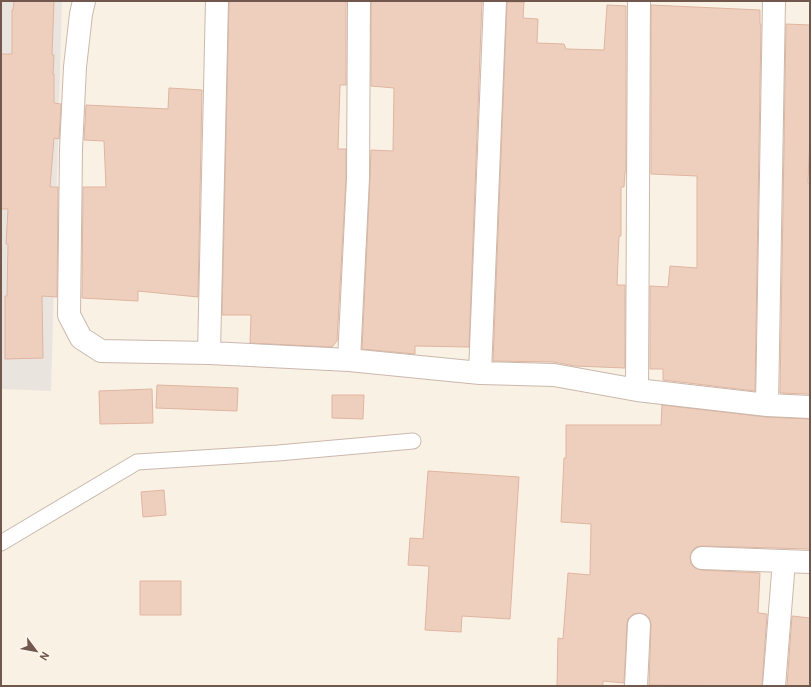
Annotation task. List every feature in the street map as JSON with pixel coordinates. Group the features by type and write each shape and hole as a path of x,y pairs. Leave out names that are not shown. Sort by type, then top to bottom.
{"street":[{"path":"84,1 81,14 75,67 71,149 69,316 81,338 101,351 209,353 349,360 480,373 554,375 637,390 767,405 810,407"},
{"path":"209,353 217,1"},
{"path":"349,360 358,178 359,1"},
{"path":"480,373 495,1"},
{"path":"637,390 639,1"},
{"path":"767,405 774,1"},
{"path":"702,558 810,562"},
{"path":"774,686 784,561"},
{"path":"636,686 639,626"}],"lane":[{"path":"1,543 137,462 278,453 413,441"}],"shaded area":[{"path":"1,1 62,1 51,391 1,389"}],"building":[{"path":"14,1 54,1 52,55 54,55 54,103 61,104 59,139 54,138 50,187 58,187 57,297 42,296 43,358 5,359 5,296 7,296 8,244 6,244 8,209 1,209 1,54 12,54 12,10"},
{"path":"229,1 346,1 346,85 340,85 338,149 346,149 346,178 337,341 332,347 250,343 251,315 222,315"},
{"path":"371,1 482,1 469,347 415,346 415,354 362,349 371,150 393,151 394,88 371,86"},
{"path":"507,2 524,2 523,18 538,19 537,43 564,44 566,49 604,50 607,5 626,6 626,172 624,187 621,187 621,236 619,236 617,285 625,285 625,368 575,366 554,362 493,361"},
{"path":"651,5 760,10 755,391 663,380 663,369 650,369 650,286 668,287 670,266 697,268 697,176 651,174"},
{"path":"786,24 810,25 810,135 808,183 810,184 810,394 780,393"},
{"path":"169,88 202,90 198,297 138,291 138,301 82,298 83,187 106,187 104,141 84,140 86,105 168,109"},
{"path":"157,385 238,388 237,411 156,408"},
{"path":"152,389 153,423 100,424 99,391"},
{"path":"332,395 364,395 363,419 332,418"},
{"path":"662,405 766,417 810,419 810,549 702,546 696,547 692,551 690,557 691,564 695,568 701,570 760,573 758,613 767,614 762,686 649,685 651,625 650,619 646,615 639,613 633,614 628,619 624,683 603,681 603,686 557,686 558,638 563,639 568,573 590,575 591,524 561,522 564,458 566,458 566,425 661,425"},
{"path":"428,471 519,477 510,619 462,616 461,632 425,630 429,566 408,565 410,538 423,539"},
{"path":"164,490 166,515 143,517 141,492"},
{"path":"140,581 181,581 181,615 140,615"},
{"path":"792,616 810,618 810,686 787,686"}]}
